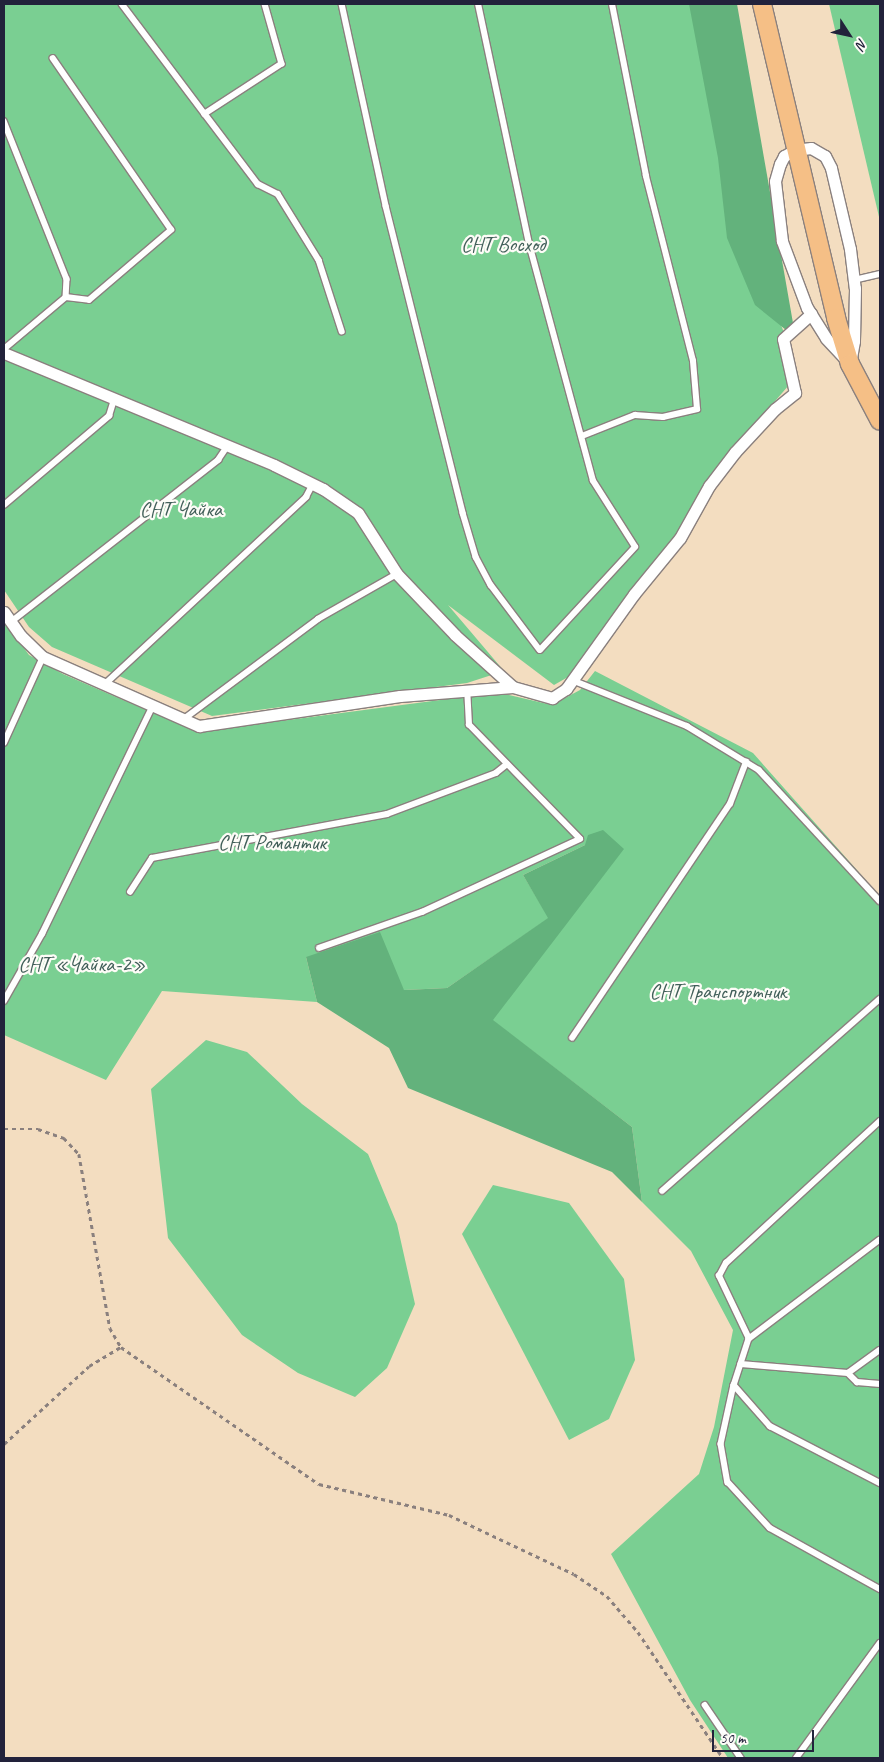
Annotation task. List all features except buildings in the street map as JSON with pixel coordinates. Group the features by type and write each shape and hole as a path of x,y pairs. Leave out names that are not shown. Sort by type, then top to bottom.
{"main road":[{"path":"762,4 836,318 850,364 880,420"}],"street":[{"path":"796,150 818,150 825,156 831,168 854,280 854,341 850,364 826,338 811,314 792,274 782,241 775,182 784,156 796,150"},
{"path":"4,612 21,636 43,657 152,707 200,726 400,696 513,687 552,698 572,680 634,594 680,538 709,486 730,459 775,409 795,393 783,339 811,314"},
{"path":"4,353 226,448 274,465 312,484 358,513 396,574 455,635 513,687"}],"lane":[{"path":"122,4 258,184 278,194 319,260 342,331"},
{"path":"205,114 282,64 265,4"},
{"path":"342,4 386,206 463,513 476,557 492,585 540,650 635,547 593,481 529,244 478,4"},
{"path":"582,436 635,415 663,417 697,409 693,360 646,176 612,4"},
{"path":"4,349 66,298 89,300 172,230 53,59"},
{"path":"4,121 67,279 66,298"},
{"path":"854,280 880,274"},
{"path":"4,505 109,416 114,400"},
{"path":"12,622 211,466 226,448"},
{"path":"104,685 306,497 312,484"},
{"path":"183,719 318,619 396,574"},
{"path":"4,743 43,657"},
{"path":"572,680 687,726 758,770 880,901"},
{"path":"319,948 422,912 580,839 470,725 467,691"},
{"path":"4,1001 42,934 152,707"},
{"path":"572,1038 730,804 746,762"},
{"path":"130,892 152,858 387,814 496,773 507,764"},
{"path":"662,1191 880,999"},
{"path":"749,1340 719,1276 726,1263 880,1120"},
{"path":"880,1240 749,1340 734,1385 721,1444 728,1482 770,1528 880,1588"},
{"path":"848,1373 880,1350"},
{"path":"741,1364 848,1373 857,1382 880,1384"},
{"path":"734,1385 770,1426 880,1484"},
{"path":"796,1758 880,1643"},
{"path":"705,1705 741,1758"}],"path":[{"path":"4,1129 38,1129 64,1138 79,1154 110,1328 121,1347 319,1484 450,1515 574,1574 607,1596 638,1632 723,1758"},
{"path":"4,1444 89,1366 121,1347"}],"green space":[{"name":"СНТ Восход","path":"4,4 698,4 743,231 787,340 795,378 719,466 671,544 568,677 554,685 448,605 504,671 467,683 212,716 52,647 29,627 4,590"},
{"path":"689,4 737,4 793,323 786,330 755,305 727,238 718,158"},
{"path":"829,4 880,4 880,221"},
{"name":"СНТ Транспортник","path":"4,620 29,655 63,674 197,732 478,695 509,695 552,705 580,690 595,671 753,753 880,896 880,1758 728,1758 690,1700 611,1554 699,1474 714,1427 733,1330 691,1251 642,1202 632,1127 492,1020 623,849 585,845 523,875 549,918 447,988 404,990 306,957 317,1002 162,991 106,1080 4,1035"},
{"path":"603,830 624,849 493,1020 632,1127 642,1202 612,1172 408,1088 389,1048 317,1002 306,957 380,932 404,990 447,988 548,918 523,875 585,845 588,835"},
{"path":"206,1040 247,1052 302,1104 368,1154 397,1224 415,1304 387,1368 355,1397 298,1373 242,1335 168,1238 151,1089"},
{"path":"493,1185 569,1203 624,1279 635,1360 609,1419 569,1440 462,1234"}],"park label":[{"name":"СНТ Чайка","path":"181,509"},
{"name":"СНТ Романтик","path":"272,842"},
{"name":"СНТ «Чайка-2»","path":"82,964"}]}
